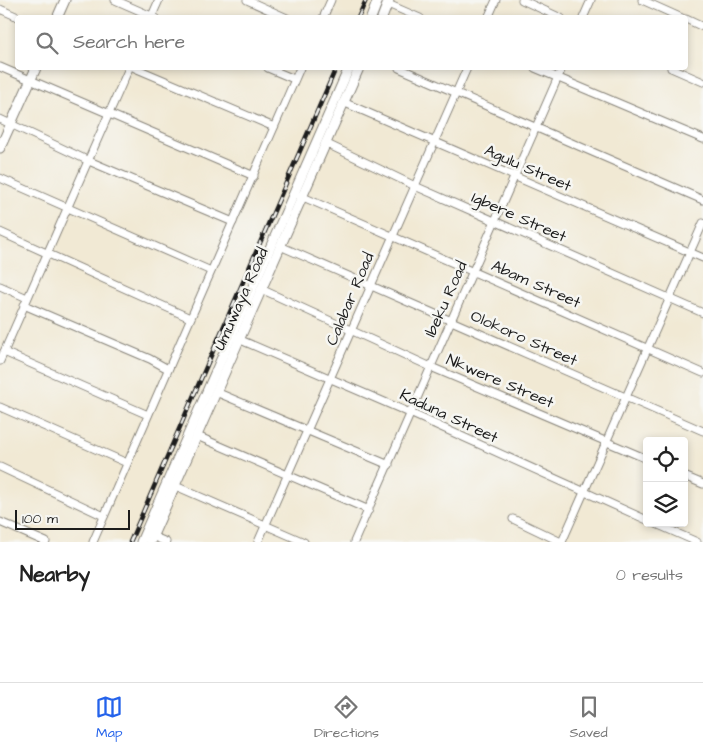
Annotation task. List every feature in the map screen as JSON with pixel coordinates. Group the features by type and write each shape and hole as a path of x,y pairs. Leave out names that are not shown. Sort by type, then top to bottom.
{"street":[{"path":"58,15 65,0"},
{"path":"115,0 149,15"},
{"path":"154,15 159,0"},
{"path":"247,0 281,15"},
{"path":"324,15 331,0"},
{"path":"372,15 378,0"},
{"path":"489,15 496,0"},
{"path":"522,0 554,15"},
{"path":"584,15 591,0"},
{"path":"642,0 675,15"},
{"path":"383,15 388,2 414,15"},
{"path":"0,9 15,16"},
{"path":"688,20 703,27"},
{"path":"0,67 254,176"},
{"path":"0,148 35,70"},
{"path":"0,361 128,70"},
{"path":"140,70 274,127"},
{"path":"273,70 294,79"},
{"path":"93,542 299,70"},
{"name":"Umuwaya Road","path":"151,539 172,484 298,194 348,70"},
{"name":"Umuwaya Road","path":"141,542 197,436 216,392 235,338 261,289 280,246 298,194 325,143 358,70"},
{"path":"403,70 703,200"},
{"name":"Calabar Road","path":"258,542 370,284 466,70"},
{"path":"539,70 703,139"},
{"name":"Ibeku Road","path":"354,542 561,70"},
{"path":"676,70 703,81"},
{"name":"Agulu Street","path":"343,102 435,141 514,178 703,258"},
{"path":"0,119 89,161 233,222"},
{"name":"Igbere Street","path":"325,143 415,186 703,313"},
{"path":"0,178 211,271"},
{"name":"Abam Street","path":"298,194 703,373"},
{"path":"513,519 562,542 608,442 703,223"},
{"path":"0,232 190,318"},
{"name":"Olokoro Street","path":"280,246 703,431"},
{"path":"0,286 26,302 168,369"},
{"name":"Nkwere Street","path":"261,289 432,367 643,457"},
{"name":"Kaduna Street","path":"235,338 410,413 643,518"},
{"path":"0,339 8,342"},
{"path":"4,352 148,415"},
{"path":"216,392 389,465"},
{"path":"0,407 127,463"},
{"path":"197,436 369,510"},
{"path":"0,467 104,516"},
{"path":"688,478 703,484"},
{"path":"172,484 304,542"},
{"path":"0,522 46,542"},
{"path":"663,527 697,542"},
{"path":"151,539 166,542"}],"railway":[{"path":"359,15 366,0"},
{"path":"130,542 335,70"}]}
